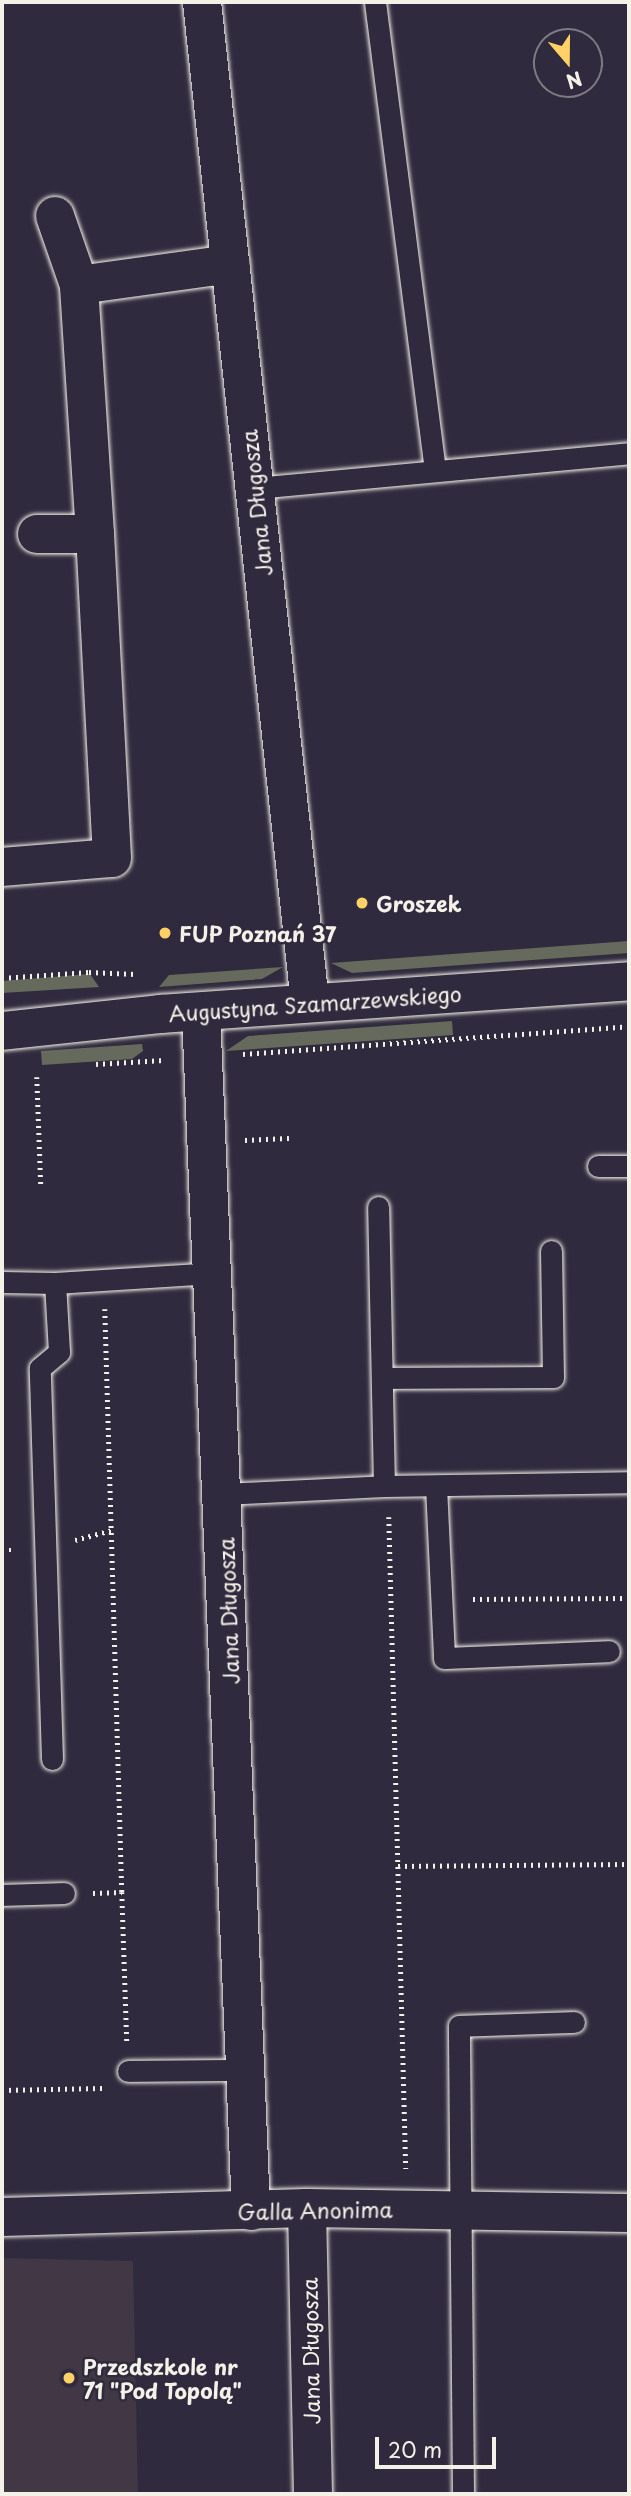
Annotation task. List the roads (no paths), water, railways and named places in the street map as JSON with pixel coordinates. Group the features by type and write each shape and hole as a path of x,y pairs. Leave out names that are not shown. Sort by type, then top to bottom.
{"street":[{"name":"Jana Długosza","path":"202,2 310,1003"},
{"path":"2,867 112,858 79,285 55,216"},
{"path":"79,285 230,264"},
{"path":"37,534 95,534"},
{"name":"Augustyna Szamarzewskiego","path":"2,1031 310,1003 629,981"},
{"name":"Jana Długosza","path":"201,1012 251,2211"},
{"name":"Jana Długosza","path":"307,2208 313,2494"},
{"name":"Galla Anonima","path":"2,2217 307,2208 629,2213"}],"lane":[{"path":"375,2 435,470"},
{"path":"255,488 629,453"},
{"path":"598,1166 629,1166"},
{"path":"378,1207 384,1486"},
{"path":"382,1378 553,1377 551,1251"},
{"path":"2,1282 55,1283 212,1273"},
{"path":"52,1759 40,1368 59,1352 55,1283"},
{"path":"223,1494 384,1486 629,1482"},
{"path":"436,1486 444,1658 609,1651"},
{"path":"2,1895 64,1893"},
{"path":"463,2494 463,2211 459,2026 574,2022"},
{"path":"128,2071 247,2070"}],"place":[{"name":"Groszek","path":"362,903"},
{"name":"FUP Poznań 37","path":"165,933"},
{"name":"Przedszkole nr 71 \"Pod Topolą\"","path":"69,2378"}]}
